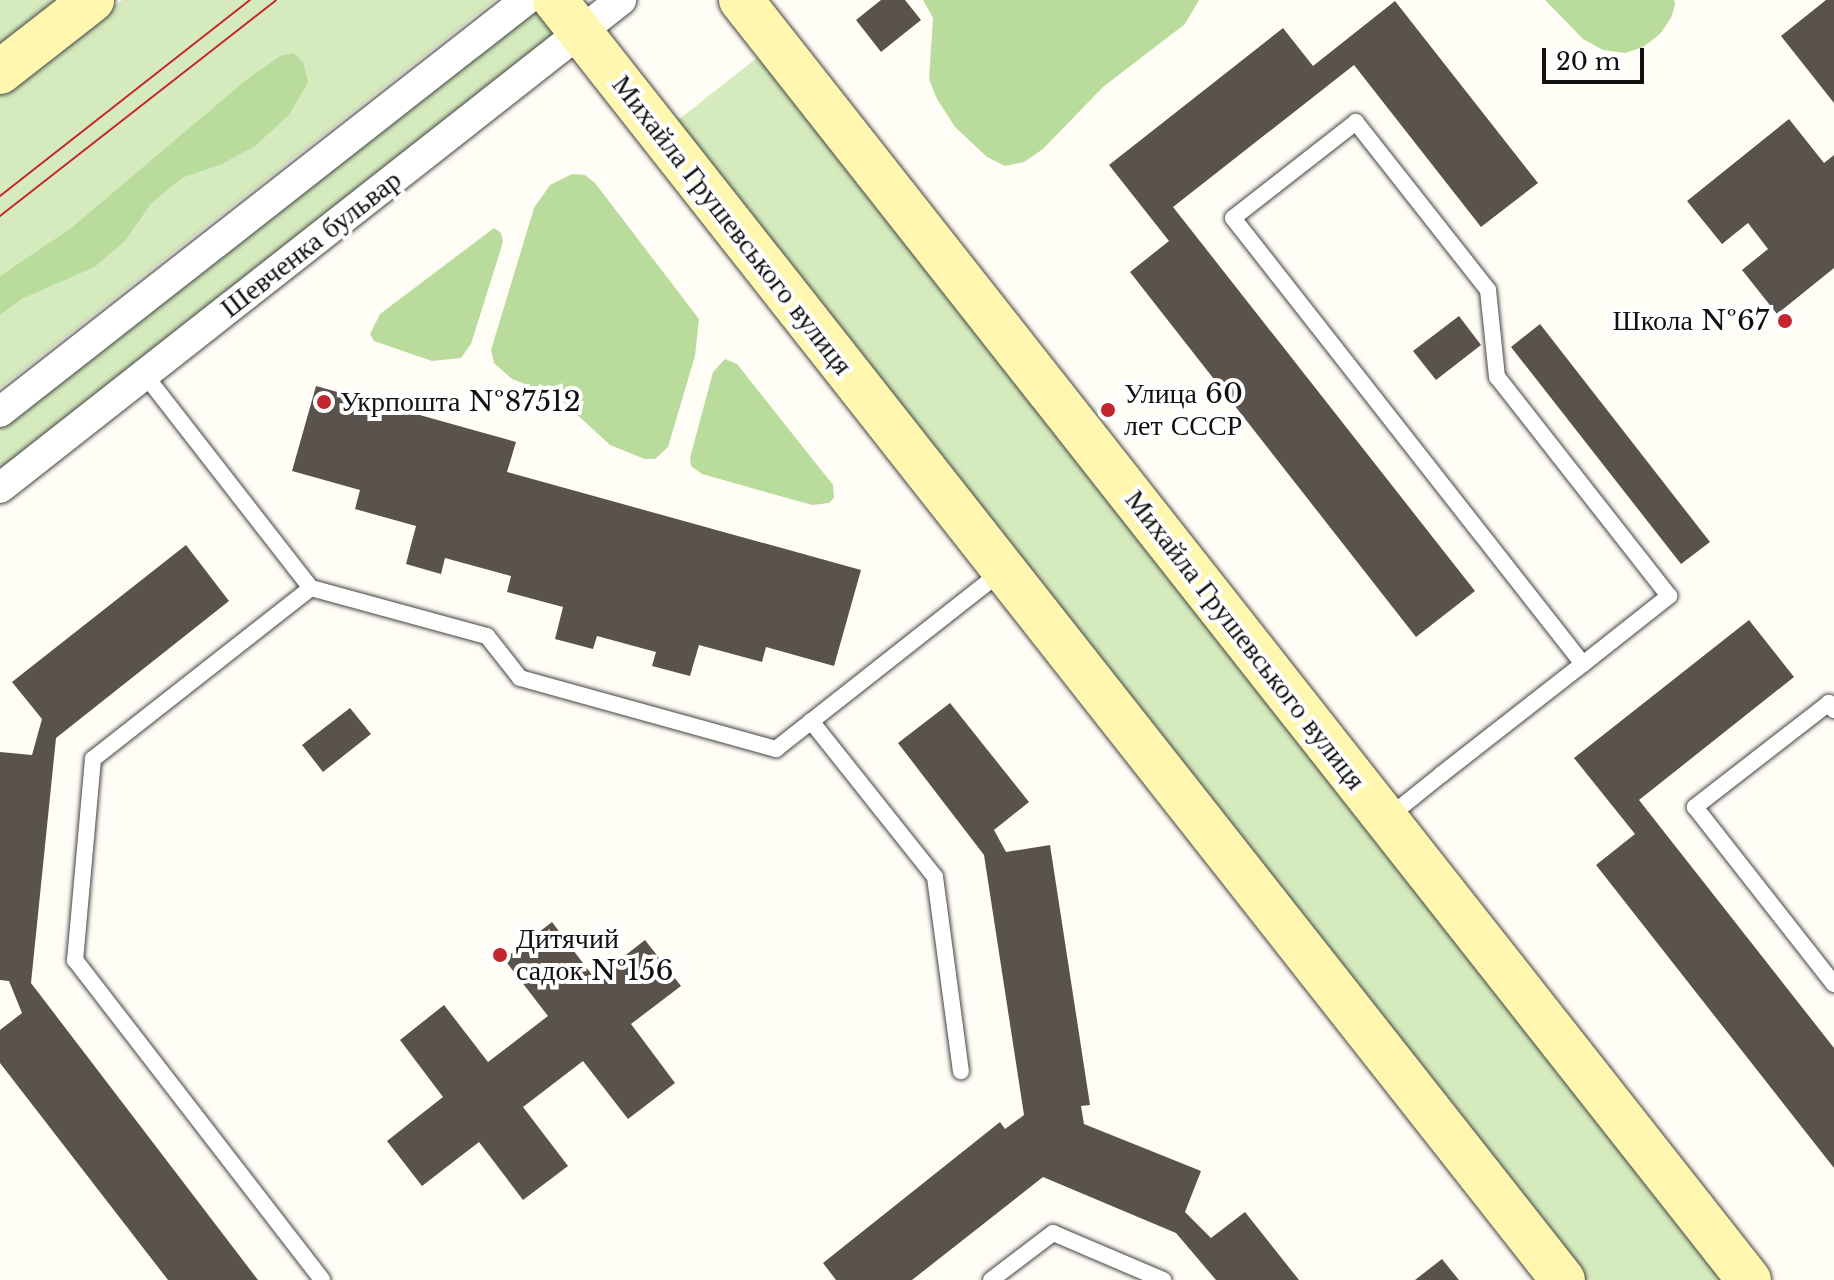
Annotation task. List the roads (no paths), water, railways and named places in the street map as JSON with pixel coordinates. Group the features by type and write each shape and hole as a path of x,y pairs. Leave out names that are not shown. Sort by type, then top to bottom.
{"street":[{"path":"0,72 92,0"},
{"path":"0,412 526,0"},
{"name":"Шевченка бульвар","path":"0,488 145,375 568,16 621,0"},
{"name":"Михайла Грушевського вулиця","path":"741,0 1749,1280"},
{"name":"Михайла Грушевського вулиця","path":"568,16 1563,1280"}],"lane":[{"path":"1386,819 1583,664 1669,596 1497,377 1488,290 1356,122 1233,218 1583,664"},
{"path":"145,375 311,588 487,636 520,678 776,749 1004,569"},
{"path":"311,588 93,759 75,960 322,1280"},
{"path":"1834,710 1829,703 1695,807 1834,984"},
{"path":"811,721 935,877 961,1071"},
{"path":"991,1280 1053,1233 1160,1275 1163,1280"}],"tram line":[{"path":"0,196 250,0"},
{"path":"0,216 276,0"}],"place":[{"name":"Школа №67","path":"1785,321"},
{"name":"Укрпошта №87512","path":"324,402"},
{"name":"Улица 60 лет СССР","path":"1108,410"},
{"name":"Дитячий садок №156","path":"500,955"}]}
